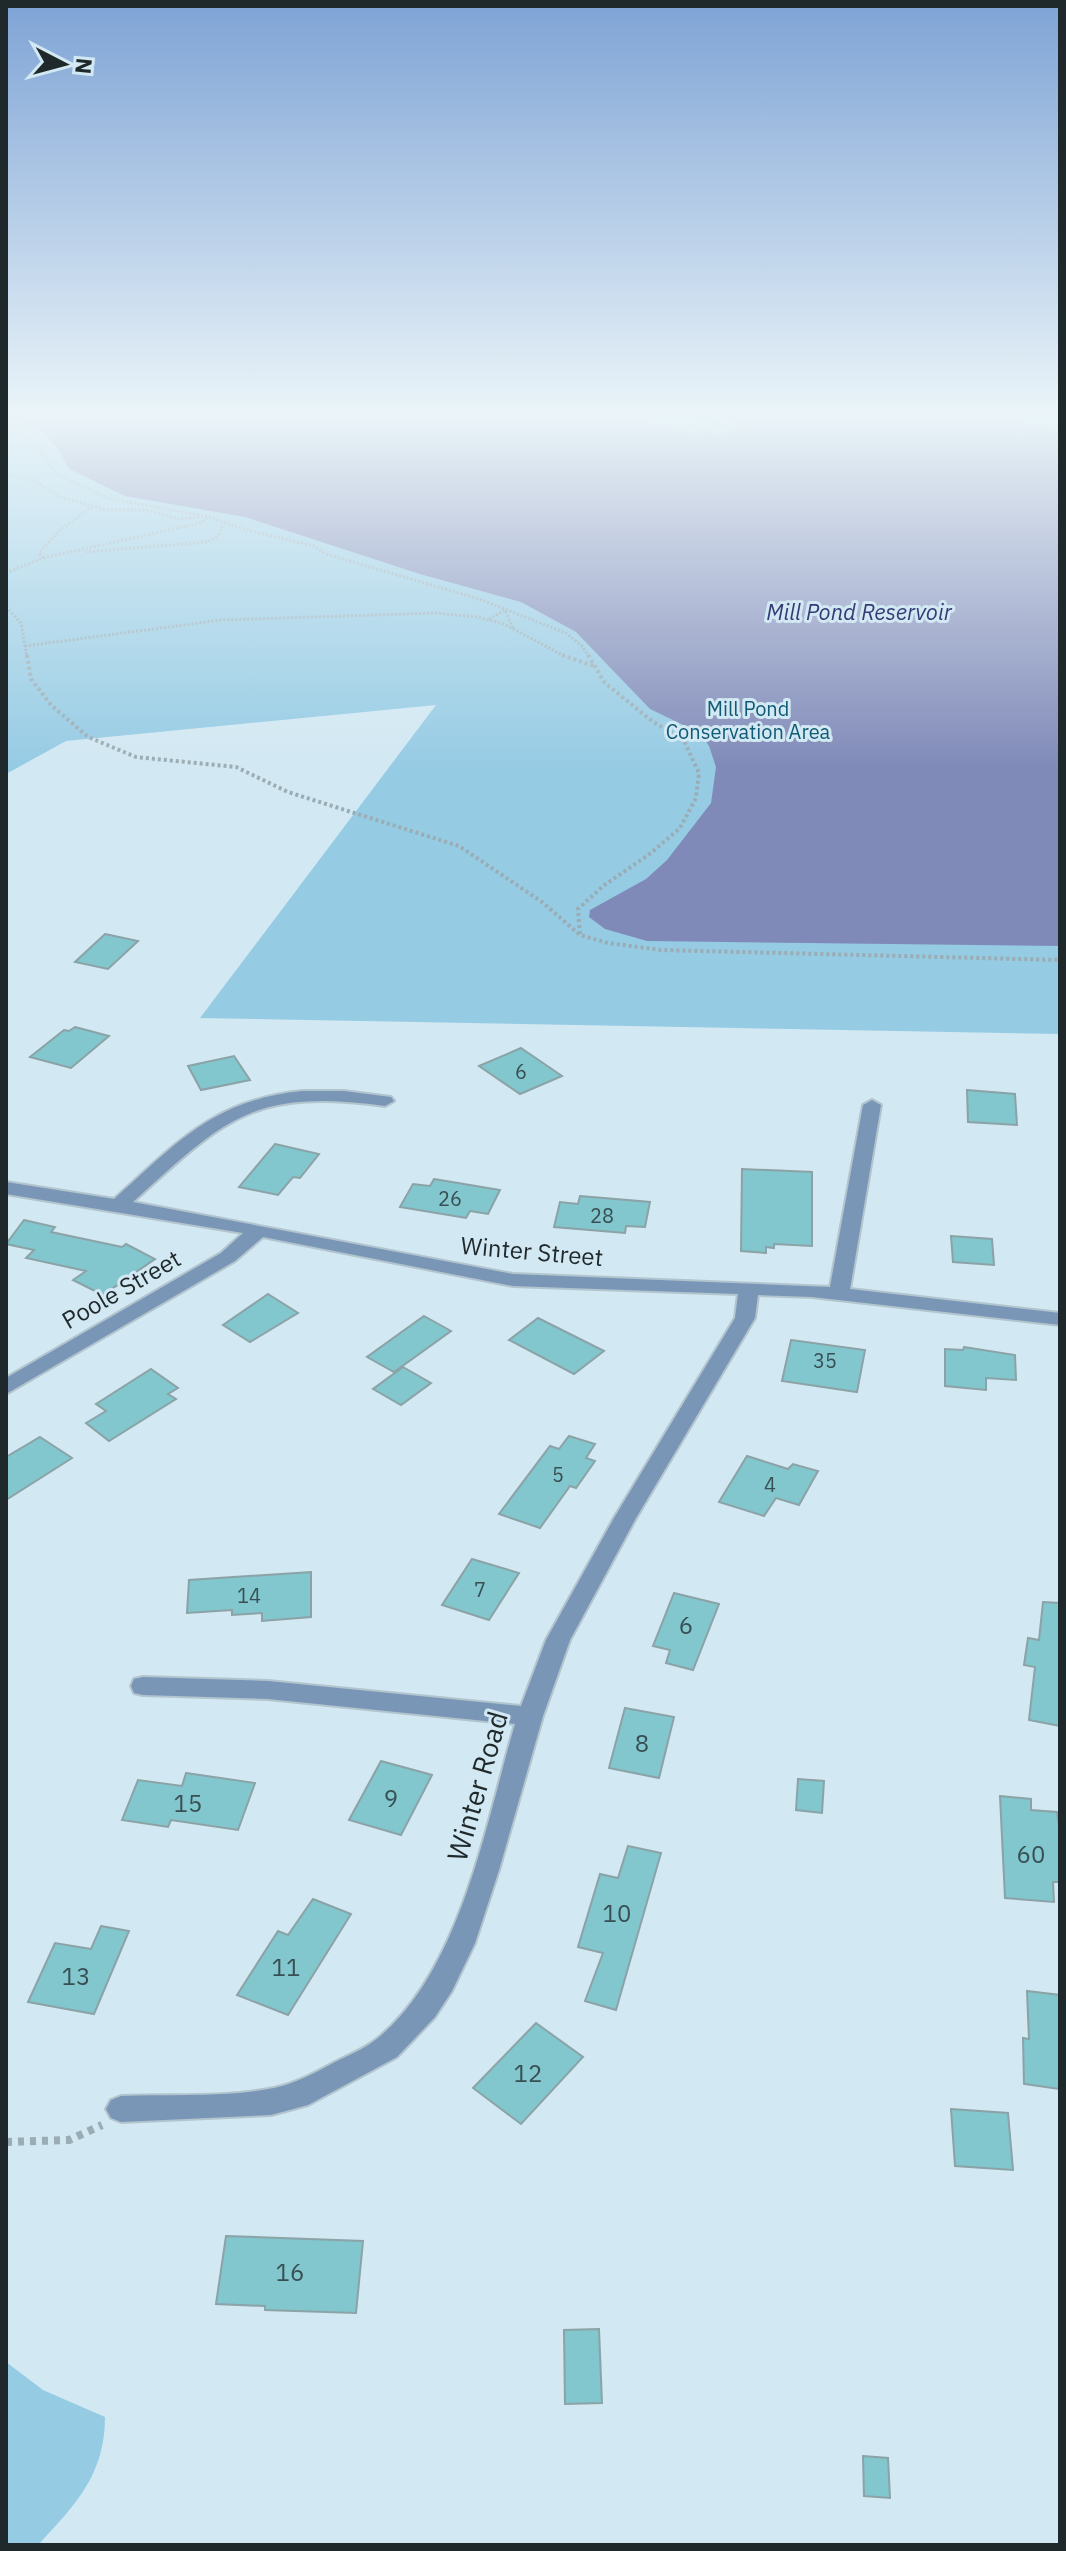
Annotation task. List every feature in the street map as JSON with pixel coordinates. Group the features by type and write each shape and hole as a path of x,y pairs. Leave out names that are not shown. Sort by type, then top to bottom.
{"street":[{"path":"118,1205 211,1126 231,1114 283,1099 310,1096 385,1101"},
{"path":"839,1293 849,1222 872,1105"},
{"name":"Winter Street","path":"6,1188 259,1230 513,1280 839,1293 1060,1319"},
{"name":"Poole Street","path":"6,1387 228,1257 259,1230"},
{"name":"Winter Road","path":"121,2109 233,2105 290,2097 327,2084 356,2068 387,2048 407,2029 442,1983 457,1952 486,1870 530,1716 558,1640 625,1518 745,1318 749,1289"},
{"path":"143,1686 282,1691 530,1716"}],"path":[{"path":"43,558 39,553 61,530"},
{"path":"6,573 43,558 168,530"},
{"path":"33,561 110,548 207,542 218,536 221,530"},
{"path":"256,530 479,599 566,633 582,646 605,683 652,721 684,741 699,773 696,798 680,828 651,853 603,886 578,909 580,935"},
{"path":"6,607 21,623 31,679 51,705 88,737 136,757 236,767 288,792 459,846 542,902 580,935 608,943 661,950 1060,960"},
{"path":"488,620 505,610"},
{"path":"505,610 514,629"},
{"path":"25,646 221,620 435,613 488,620 514,629 548,649 595,667"},
{"path":"6,2142 76,2139 95,2133 121,2109"}],"green space":[{"name":"Mill Pond Conservation Area","path":"6,530 1060,530 1060,1034 200,1018 436,705 66,741 6,774"},
{"path":"6,2362 43,2390 105,2417 104,2438 94,2472 75,2502 38,2545 6,2545"}],"water":[{"name":"Mill Pond Reservoir","path":"285,530 1060,530 1060,946 647,941 605,929 589,917 590,910 646,879 667,860 711,803 716,767 709,746 700,733 650,709 576,632 521,602 420,574"}],"building":[{"path":"105,934 138,941 108,969 75,962"},
{"path":"75,1027 109,1036 71,1068 30,1057 64,1030"},
{"path":"521,1048 562,1076 520,1094 479,1066"},
{"path":"234,1056 250,1080 201,1090 188,1066"},
{"path":"967,1090 1015,1094 1017,1125 968,1122"},
{"path":"275,1144 319,1154 300,1178 293,1177 278,1195 239,1187"},
{"path":"742,1169 812,1172 812,1246 774,1244 774,1248 766,1247 766,1253 741,1251"},
{"path":"434,1179 500,1190 488,1214 470,1211 466,1218 400,1207 413,1184 430,1186"},
{"path":"580,1196 650,1202 645,1227 626,1226 625,1233 554,1227 560,1202 578,1204"},
{"path":"24,1220 55,1227 51,1232 122,1247 126,1244 155,1259 103,1295 73,1280 86,1271 26,1258 34,1250 6,1244"},
{"path":"951,1236 992,1239 994,1265 953,1262"},
{"path":"268,1294 298,1313 250,1342 223,1325"},
{"path":"424,1316 451,1331 394,1372 367,1357"},
{"path":"538,1318 604,1351 574,1374 509,1340"},
{"path":"791,1340 865,1350 857,1392 782,1381"},
{"path":"964,1347 1015,1355 1016,1380 986,1378 986,1390 945,1386 945,1349 963,1350"},
{"path":"403,1367 431,1383 401,1405 373,1389"},
{"path":"151,1369 178,1388 168,1394 176,1399 109,1441 86,1423 106,1411 96,1404"},
{"path":"569,1436 595,1444 586,1458 595,1461 576,1488 570,1486 540,1528 499,1514 550,1446 559,1449"},
{"path":"40,1437 72,1458 6,1500 6,1457"},
{"path":"747,1456 788,1469 793,1464 818,1471 799,1505 776,1498 764,1516 719,1502"},
{"path":"472,1559 519,1573 489,1620 442,1605"},
{"path":"311,1572 311,1617 262,1621 262,1613 232,1615 232,1610 187,1613 189,1580"},
{"path":"674,1593 719,1604 693,1670 666,1663 670,1650 653,1646"},
{"path":"1043,1602 1060,1603 1060,1726 1029,1720 1035,1667 1024,1665 1028,1638 1039,1640"},
{"path":"625,1708 674,1717 659,1778 609,1768"},
{"path":"381,1761 432,1775 401,1835 349,1820"},
{"path":"186,1773 255,1783 238,1830 171,1820 168,1827 122,1820 138,1780 182,1786"},
{"path":"798,1779 824,1781 822,1813 796,1810"},
{"path":"1000,1796 1031,1799 1031,1810 1057,1812 1060,1882 1053,1882 1054,1902 1005,1898"},
{"path":"628,1846 661,1853 616,2010 585,2001 603,1953 578,1947 600,1874 618,1878"},
{"path":"313,1899 351,1914 288,2015 237,1995 278,1931 288,1935"},
{"path":"101,1926 129,1931 94,2014 28,2002 55,1943 91,1949"},
{"path":"1027,1991 1060,1995 1060,2089 1024,2084 1023,2038 1029,2039"},
{"path":"536,2023 583,2057 521,2124 473,2088"},
{"path":"951,2109 1008,2113 1013,2170 955,2166"},
{"path":"226,2236 363,2241 356,2313 265,2310 265,2306 216,2304"},
{"path":"599,2329 602,2403 565,2404 564,2330"},
{"path":"863,2456 888,2458 890,2498 864,2496"}]}
